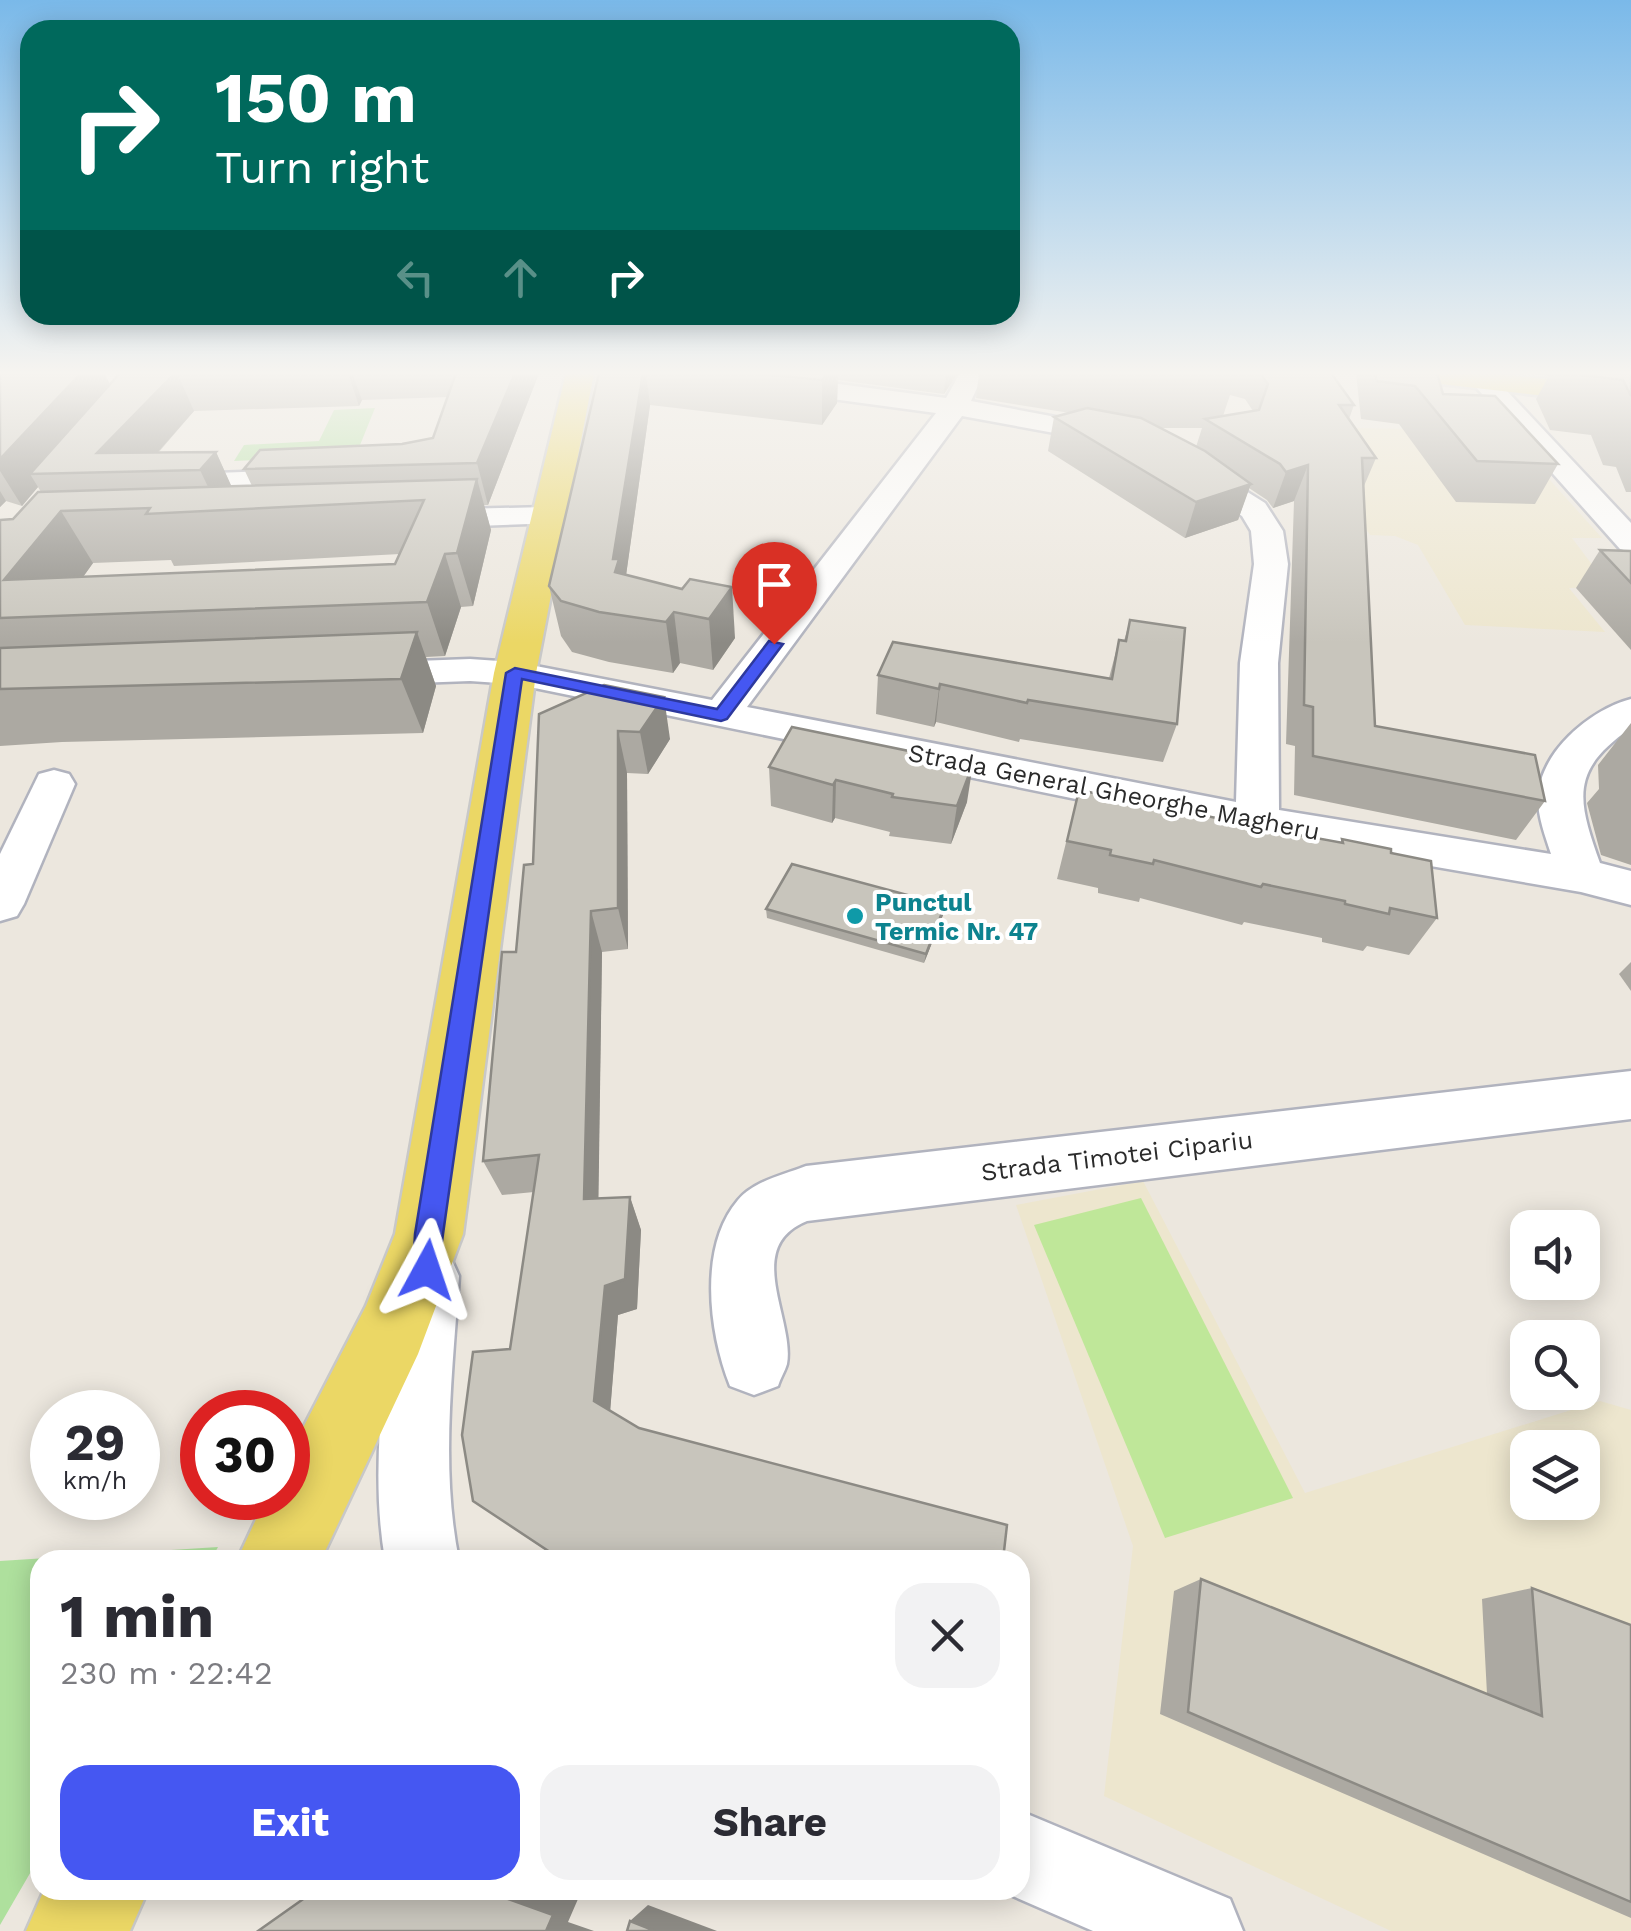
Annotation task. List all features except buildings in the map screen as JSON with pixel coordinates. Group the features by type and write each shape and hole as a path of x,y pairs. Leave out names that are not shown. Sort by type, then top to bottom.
{"main road":[{"path":"283,1550 393,1329 429,1234 515,673 559,463"},
{"path":"76,1931 93,1900"}],"street":[{"path":"178,463 171,484 301,478"},
{"path":"721,715 912,463"},
{"path":"1177,463 1254,510 1267,530 1272,564 1258,664 1257,821"},
{"path":"1567,463 1615,510 1631,542"},
{"path":"243,508 267,480"},
{"path":"396,520 546,516"},
{"name":"Strada General Gheorghe Magheru","path":"332,675 470,670 515,673 1257,821 1581,875 1631,888"},
{"path":"1581,875 1559,797 1574,755 1602,727 1631,711"},
{"path":"0,904 54,784"},
{"name":"Strada Timotei Cipariu","path":"754,1362 743,1269 745,1241 760,1215 780,1200 826,1191 1631,1095"},
{"path":"419,1550 416,1452 429,1234"},
{"path":"1030,1859 1198,1931"}],"shaded area":[{"path":"1323,463 1535,463 1602,538 1572,538 1609,587 1569,588 1605,632 1465,625 1418,545 1395,536 1370,535"},
{"path":"1143,1181 1305,1493 1571,1410 1600,1410 1600,1401 1631,1410 1631,1931 1391,1931 1104,1796 1133,1546 1016,1205"}],"green space":[{"path":"1141,1198 1293,1498 1165,1538 1034,1225"},
{"path":"218,1547 216,1550 171,1550"},
{"path":"30,1559 30,1873 0,1925 0,1561"}],"place":[{"name":"Punctul Termic Nr. 47","path":"855,916"}],"route":[{"path":"427,1270 429,1234 515,673 721,715 774,644"}]}
